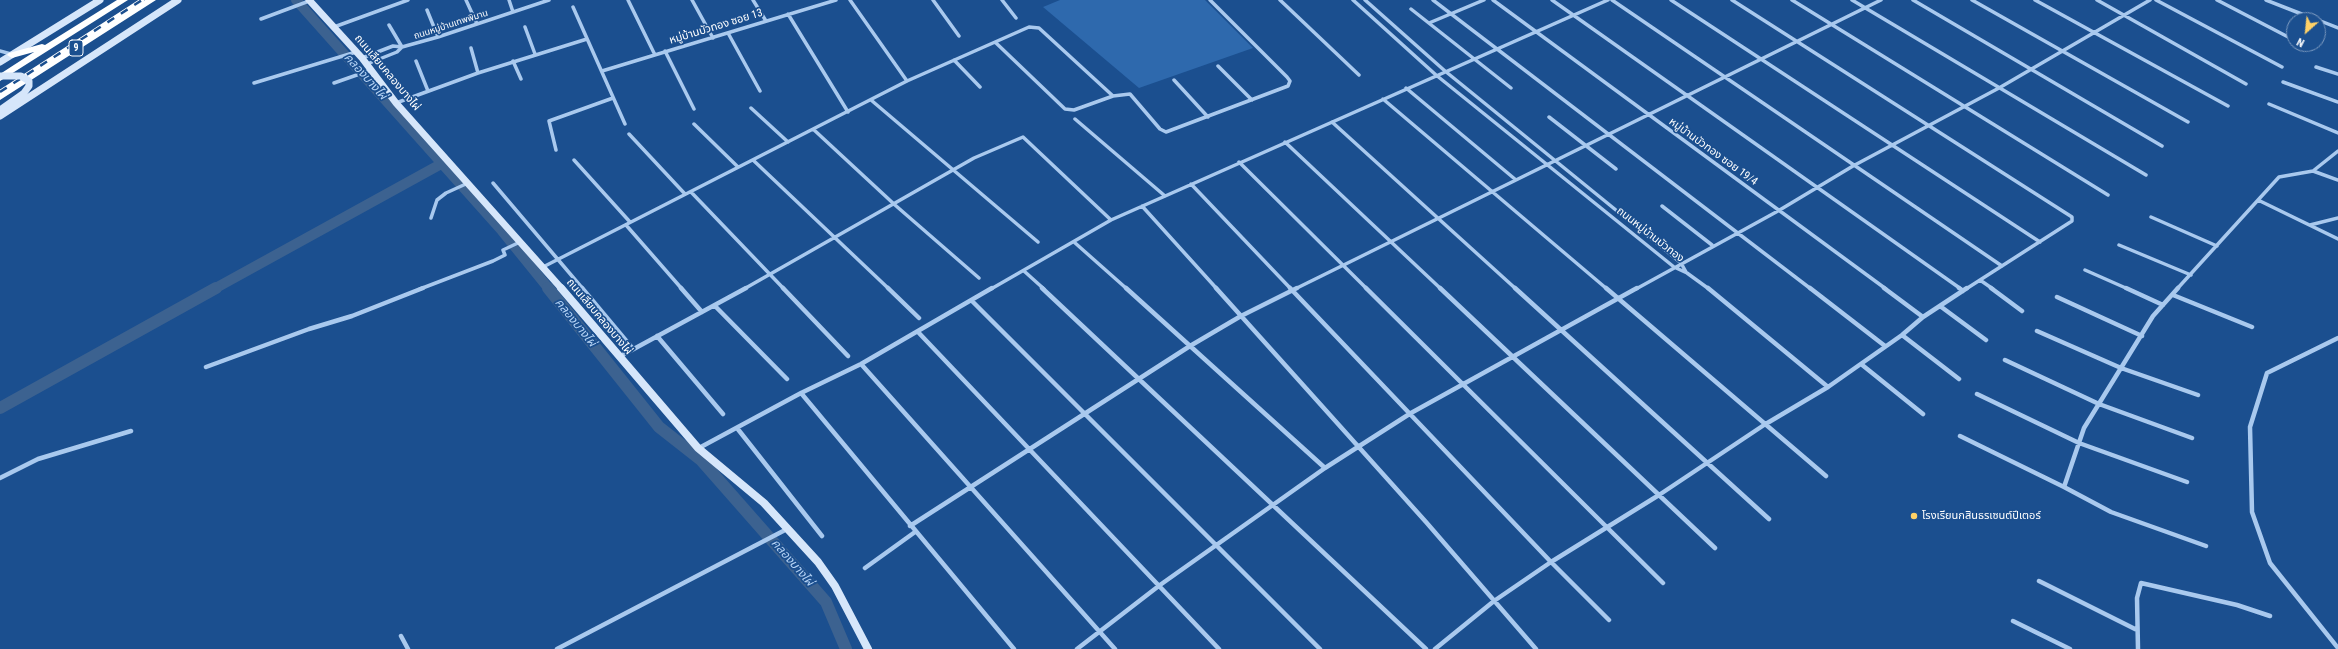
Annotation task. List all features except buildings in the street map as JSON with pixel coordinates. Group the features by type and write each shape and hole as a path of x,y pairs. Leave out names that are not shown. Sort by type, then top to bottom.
{"highway":[{"name":"9","path":"0,77 123,0"},
{"name":"9","path":"0,97 152,0"},
{"path":"12,55 51,45"}],"street":[{"path":"0,62 100,0"},
{"path":"0,116 178,0"},
{"path":"334,27 408,0"},
{"path":"466,0 477,24"},
{"path":"509,0 513,12"},
{"name":"ถนนหมู่บ้านเทพพิมาน","path":"362,61 393,46 402,47 438,37 549,0"},
{"path":"628,0 655,55"},
{"path":"692,0 713,38"},
{"path":"753,0 766,21"},
{"name":"หมู่บ้านบัวทอง ซอย 13","path":"602,72 665,51 713,38 828,1 836,0"},
{"path":"850,0 907,81"},
{"path":"933,0 959,36"},
{"path":"1002,0 1016,18"},
{"path":"995,42 1065,109 1074,110 1126,93 1130,94 1160,129 1166,132 1288,86 1290,81 1210,0"},
{"path":"1280,0 1359,75"},
{"name":"ถนนหมู่บ้านบัวทอง","path":"1353,0 1436,75 1674,267 1687,273"},
{"name":"ถนนหมู่บ้านบัวทอง","path":"1365,0 1445,71 1681,263 1687,273"},
{"path":"1433,0 1885,346"},
{"path":"1429,23 1484,0"},
{"name":"หมู่บ้านบัวทอง ซอย 19/4","path":"1493,0 1648,116 1923,317"},
{"path":"1552,0 1963,291"},
{"path":"698,448 802,393 861,364 1111,220 1383,98 1608,0"},
{"path":"1612,0 1853,166 2002,266"},
{"path":"1671,0 2040,242"},
{"path":"1435,649 1494,600 1550,562 1659,495 1706,462 1764,425 1828,387 1902,335 1923,317 2072,221 2072,217 1732,0"},
{"path":"1792,0 2108,195"},
{"path":"1852,0 2146,175"},
{"path":"910,526 1190,346 1241,316 1342,265 1392,242 1491,191 1648,116 1830,24 1881,0"},
{"path":"1913,0 2162,146"},
{"path":"1972,0 2188,122"},
{"path":"2035,0 2228,106"},
{"path":"2097,0 2246,84"},
{"path":"1077,649 1160,585 1358,446 1411,414 1712,245 1778,211 1853,166 1893,146 2032,70 2124,14 2150,0"},
{"path":"2156,0 2282,67"},
{"path":"2217,0 2286,36"},
{"path":"2266,0 2297,12"},
{"path":"261,19 308,1"},
{"name":"ถนนเลียบคลองบางไผ่","path":"308,1 334,27 465,184 517,243 543,267 698,448 764,503 818,562 835,586 868,649"},
{"path":"574,7 625,124"},
{"path":"1411,9 1512,88"},
{"path":"427,10 438,37"},
{"path":"788,14 848,112"},
{"path":"2326,23 2338,28"},
{"path":"389,25 402,47"},
{"path":"525,27 534,54"},
{"path":"543,267 907,81 1029,27 1039,28 1113,96"},
{"path":"728,33 760,91"},
{"path":"396,103 513,61 587,39"},
{"name":"ถนนหมู่บ้านเทพพิมาน","path":"362,61 397,52 402,47"},
{"path":"471,48 478,73"},
{"path":"0,51 12,55"},
{"path":"665,51 694,109"},
{"path":"254,83 338,58 362,61 350,77 334,83"},
{"path":"954,60 980,87"},
{"path":"416,61 428,91"},
{"path":"513,61 521,79"},
{"path":"1218,66 1252,100"},
{"path":"2316,67 2338,74"},
{"path":"0,77 21,76 29,81 29,86 24,94 0,110"},
{"path":"1174,80 1208,117"},
{"path":"2283,82 2338,102"},
{"path":"1406,88 1516,180"},
{"path":"556,150 548,123 550,121 613,98"},
{"path":"1383,98 1764,425 1826,476"},
{"path":"871,100 1038,242"},
{"path":"2269,104 2338,132"},
{"path":"751,108 788,142"},
{"path":"1549,117 1616,169"},
{"path":"1075,119 1165,196"},
{"path":"1332,122 1769,519"},
{"path":"694,124 738,167"},
{"path":"813,130 895,205 979,278"},
{"path":"629,134 685,194"},
{"path":"619,357 715,306 992,149 1023,137 1111,220"},
{"path":"1285,142 1714,548"},
{"path":"2064,487 2084,428 2121,368 2163,305 2279,177 2313,171 2338,151"},
{"path":"574,160 630,222"},
{"path":"753,160 919,318"},
{"path":"1239,162 1464,384 1605,528 1664,583"},
{"path":"2313,171 2338,180"},
{"path":"493,183 633,349"},
{"path":"431,218 434,205 446,193 465,184"},
{"path":"1191,184 1550,562 1609,620"},
{"path":"691,192 848,356"},
{"path":"2258,200 2338,240"},
{"path":"1142,206 1358,446 1494,600 1507,618 1536,649"},
{"path":"1662,206 1712,245"},
{"path":"2151,217 2217,246"},
{"path":"2309,225 2338,218"},
{"path":"626,225 702,312"},
{"path":"1074,242 1326,468"},
{"path":"206,367 309,329 352,316 455,277 499,259 505,254 503,250 517,243"},
{"path":"2119,245 2191,275"},
{"path":"2085,270 2163,305"},
{"path":"1024,271 1138,380 1426,649"},
{"path":"1687,273 1828,387"},
{"path":"1980,280 2022,311"},
{"path":"2173,295 2252,328"},
{"path":"2057,297 2142,336"},
{"path":"972,301 1086,413 1320,649"},
{"path":"715,306 787,379"},
{"path":"1940,306 1986,340"},
{"path":"2037,331 2121,368 2198,395"},
{"path":"918,332 1160,585 1219,649"},
{"path":"1902,335 1960,379"},
{"path":"657,336 724,414"},
{"path":"2338,338 2266,373 2250,427 2252,512 2270,563 2338,648"},
{"path":"2005,360 2099,404 2192,438"},
{"path":"861,364 1115,649"},
{"path":"1861,364 1923,414"},
{"path":"802,393 910,526 1014,649"},
{"path":"1977,394 2079,443 2187,482"},
{"path":"737,428 822,536"},
{"path":"0,478 38,459 131,431"},
{"path":"1960,436 2064,487 2111,512 2206,546"},
{"path":"557,649 788,529"},
{"path":"865,568 916,532"},
{"path":"2039,581 2138,630"},
{"path":"2138,649 2137,598 2141,583 2237,605 2270,616"},
{"path":"2013,622 2070,649"},
{"path":"401,636 408,649"}],"shaded area":[{"path":"1060,0 1205,0 1253,48 1139,88 1043,7"}],"waterway":[{"name":"คลองบางไผ่","path":"296,0 502,231 549,289"},
{"path":"214,289 441,164"},
{"path":"0,408 216,288"},
{"name":"คลองบางไผ่","path":"548,288 659,427 701,460 826,602 846,649"}],"railway":[{"path":"0,92 142,0"}],"place":[{"name":"โรงเรียนกสินธรเซนต์ปีเตอร์","path":"1914,516"}]}
